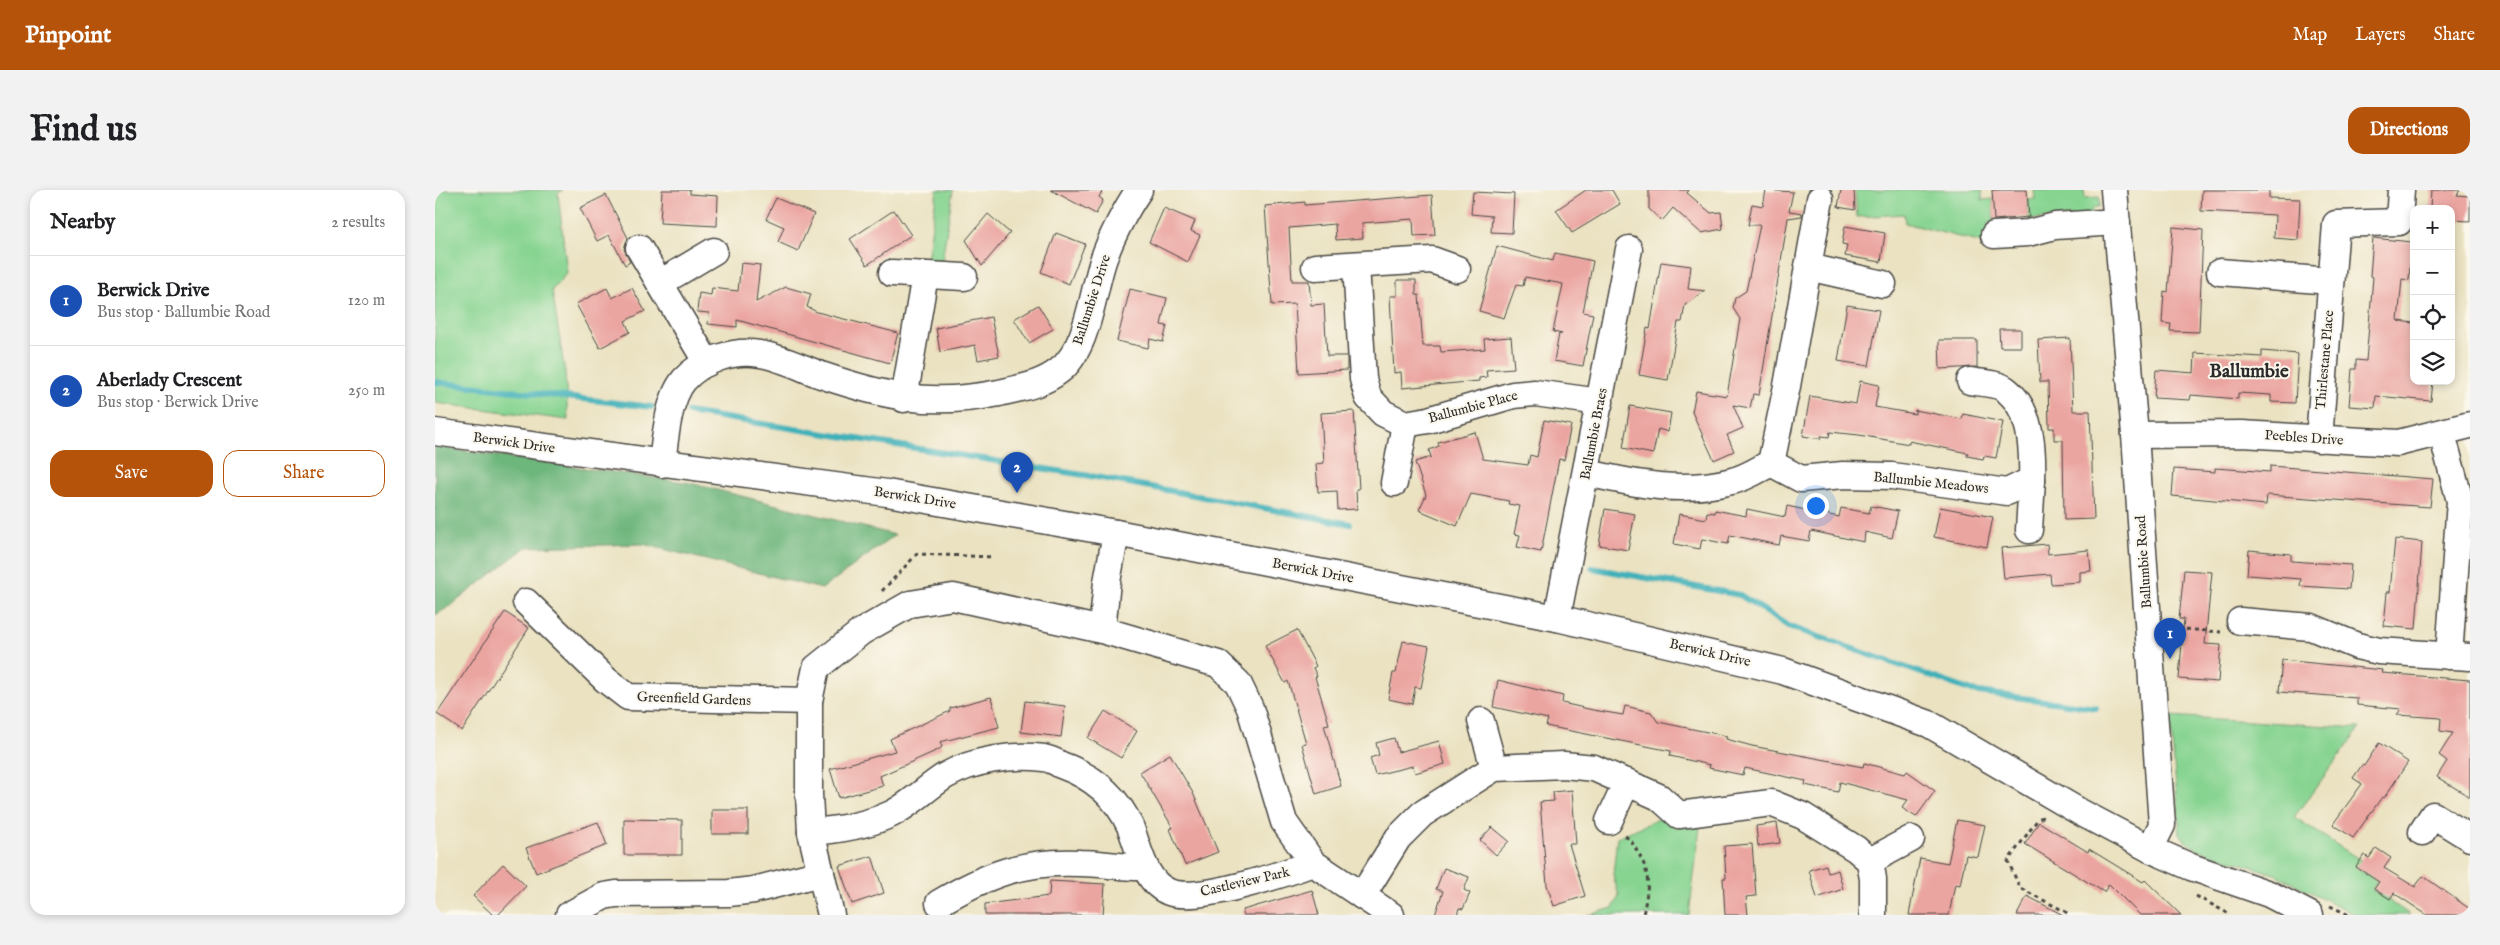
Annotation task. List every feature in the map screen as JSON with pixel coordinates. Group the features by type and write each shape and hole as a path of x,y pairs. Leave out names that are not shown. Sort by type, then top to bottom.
{"street":[{"name":"Ballumbie Drive","path":"661,464 671,408 684,381 707,363 733,354 760,354 864,389 904,398 942,400 975,398 1032,386 1060,371 1080,346 1103,258 1139,190"},
{"name":"Ballumbie Road","path":"2114,190 2135,436 2162,825 2150,849"},
{"name":"Thirlestane Place","path":"2319,439 2336,224 2399,222 2401,190"},
{"path":"1587,473 1650,487 1694,488 1734,481 1771,463 1820,199"},
{"path":"1994,235 2029,233 2055,226 2117,222"},
{"path":"639,248 707,363"},
{"name":"Ballumbie Braes","path":"1557,618 1587,473 1629,249"},
{"path":"660,283 714,251"},
{"path":"1315,268 1433,260 1457,268"},
{"path":"1356,265 1363,379 1368,397 1383,413 1405,424 1394,482"},
{"path":"1808,267 1883,284"},
{"path":"2220,272 2331,281"},
{"path":"892,273 964,277"},
{"path":"904,398 925,275"},
{"path":"1970,381 2004,388 2021,409 2033,447 2029,530"},
{"name":"Ballumbie Place","path":"1405,424 1428,420 1513,395 1535,393 1600,402"},
{"name":"Peebles Drive","path":"2135,436 2242,434 2398,443 2442,434 2470,425"},
{"name":"Berwick Drive","path":"435,432 887,493 1116,533 1557,618 1783,670 1929,724 2080,812 2150,849"},
{"path":"2240,621 2311,627 2357,646 2379,650 2460,656 2460,501 2442,434"},
{"name":"Ballumbie Meadows","path":"1771,463 1801,479 1843,475 1892,476 2007,492 2032,480"},
{"path":"1102,630 1107,582 1116,533"},
{"path":"831,915 811,832 809,702 816,668 861,632 910,604 953,598 1102,630 1218,664 1238,683 1250,708 1284,822 1313,864 1391,915"},
{"name":"Greenfield Gardens","path":"526,602 606,680 627,696 809,702"},
{"path":"1481,721 1494,768"},
{"name":"Castleview Park","path":"811,832 844,829 890,815 944,777 965,766 1015,757 1046,758 1082,772 1099,784 1109,795 1129,825 1145,867 1156,883 1170,893 1192,894 1213,892 1285,874 1313,864"},
{"path":"1362,896 1398,838 1422,814 1494,768 1564,765 1594,768 1627,782 1659,797 1679,815 1771,803 1803,816 1856,849 1870,861 1873,879 1873,915"},
{"path":"1615,827 1627,782"},
{"path":"2422,832 2433,815 2470,838"},
{"path":"1870,861 1911,839"},
{"path":"2150,849 2191,867 2317,909"},
{"path":"939,904 981,881 1020,866 1042,862 1077,862 1145,867"},
{"path":"569,915 587,904 610,895 647,892 745,891 778,886 821,873"}],"path":[{"path":"879,594 917,554 994,557"},
{"path":"2149,627 2227,633 2240,621"},
{"path":"2050,813 2038,819 2008,861 2019,888 2066,912 2064,915"},
{"path":"1615,827 1631,840 1646,865 1649,882 1643,915"},
{"path":"2190,892 2231,915"},
{"path":"2317,909 2349,915"}],"green space":[{"path":"435,190 563,190 558,193 567,273 552,290 565,373 568,420 435,403"},
{"path":"937,190 953,190 942,261 927,260"},
{"path":"1855,190 1982,190 1982,200 1993,199 1994,223 1988,223 1989,243 1982,243 1905,223 1904,214 1857,217"},
{"path":"2034,190 2084,190 2085,198 2099,197 2099,206 2092,209 2092,215 2029,220 2028,200 2035,199"},
{"path":"435,447 690,483 895,535 822,589 643,544 526,547 449,607 435,615"},
{"path":"2170,716 2360,728 2294,817 2382,874 2372,889 2410,915 2356,915 2277,875 2197,849 2186,842 2180,833"},
{"path":"1664,817 1675,827 1700,827 1689,915 1588,915 1613,908 1619,896 1613,875 1617,837"}],"building":[{"path":"662,190 690,190 690,194 718,196 717,226 660,223"},
{"path":"1051,190 1103,190 1099,197 1103,200 1096,214"},
{"path":"1586,190 1612,190 1620,204 1572,233 1556,210"},
{"path":"1649,190 1689,190 1687,193 1711,213 1721,212 1723,229 1701,233 1673,208 1662,221 1649,209"},
{"path":"1766,190 1793,192 1789,211 1802,213 1802,216 1788,218 1759,395 1753,394 1750,408 1733,405 1743,428 1727,435 1734,451 1714,460 1692,412 1696,391 1727,396 1740,319 1733,308 1735,298 1746,291 1760,225 1748,225 1752,204 1763,206"},
{"path":"1841,190 1854,190 1855,210 1838,207"},
{"path":"1992,190 2027,190 2029,217 1994,220"},
{"path":"2202,190 2269,190 2269,198 2300,199 2298,240 2274,238 2275,215 2201,211"},
{"path":"2431,190 2460,190 2457,195 2470,196 2470,221 2455,220 2455,205 2430,205"},
{"path":"1473,192 1514,194 1512,233 1491,232 1492,216 1471,214"},
{"path":"606,195 628,238 624,249 630,262 625,265 609,235 597,241 580,208"},
{"path":"1432,195 1435,235 1414,236 1413,219 1362,223 1363,238 1336,240 1335,224 1289,228 1292,281 1309,281 1311,305 1324,304 1327,356 1347,356 1347,370 1299,373 1295,304 1272,305 1265,206 1305,202 1305,205"},
{"path":"776,198 814,214 798,251 778,242 784,227 766,219"},
{"path":"1164,208 1195,221 1191,231 1200,235 1188,262 1149,242"},
{"path":"894,210 911,235 867,265 850,239"},
{"path":"988,214 1010,233 982,266 966,240"},
{"path":"1845,226 1885,233 1881,262 1845,256 1847,245 1842,244"},
{"path":"2173,227 2203,230 2199,332 2170,331 2171,324 2162,323 2164,291 2168,292"},
{"path":"1056,233 1085,244 1069,284 1041,272"},
{"path":"2373,238 2410,242 2409,280 2402,279 2398,321 2410,322 2410,385 2433,385 2431,401 2376,396 2375,408 2349,406 2352,369 2356,369 2356,360 2366,361 2373,277 2370,276"},
{"path":"1497,246 1553,261 1555,253 1593,261 1583,312 1593,314 1583,366 1554,361 1559,334 1562,334 1553,332 1563,284 1525,277 1523,286 1516,285 1504,318 1479,311"},
{"path":"1661,262 1691,266 1688,289 1705,291 1685,305 1682,322 1678,322 1668,380 1639,375 1647,328 1650,329"},
{"path":"741,263 760,265 756,302 786,287 811,294 807,307 817,312 898,333 890,363 737,320 737,327 708,324 709,313 697,312 699,293 711,295 712,288 738,291"},
{"path":"1397,280 1416,280 1416,295 1419,295 1423,346 1440,346 1441,352 1485,349 1484,339 1511,337 1514,368 1486,370 1487,377 1479,378 1479,381 1402,388 1401,372 1394,373 1390,296 1397,296"},
{"path":"607,288 612,298 632,288 645,311 625,321 630,332 600,348 576,304"},
{"path":"1130,289 1167,298 1161,325 1167,326 1163,342 1150,339 1148,348 1117,341"},
{"path":"1038,305 1053,329 1029,343 1014,319"},
{"path":"1847,305 1879,310 1869,366 1838,361"},
{"path":"991,317 999,356 978,360 975,345 940,352 936,328"},
{"path":"1999,329 2021,329 2021,347 2000,347"},
{"path":"2070,338 2073,411 2090,411 2094,519 2064,520 2063,440 2054,440 2054,428 2049,428 2048,382 2040,382 2038,340"},
{"path":"1939,340 1977,340 1977,367 1940,369"},
{"path":"2262,351 2298,354 2295,403 2271,402 2271,395 2238,393 2238,399 2191,395 2190,400 2154,398 2156,370 2194,373 2195,353 2262,357"},
{"path":"1860,381 1879,385 1875,407 1915,414 1915,410 1962,419 1963,414 2003,422 1996,458 1984,456 1983,459 1967,456 1968,453 1909,441 1909,444 1859,435 1830,432 1829,437 1821,436 1821,439 1803,436 1810,396 1856,404"},
{"path":"1630,406 1671,413 1668,432 1658,429 1653,454 1623,448"},
{"path":"1354,411 1359,489 1356,489 1357,509 1338,510 1337,491 1318,492 1316,464 1324,463 1321,413"},
{"path":"1544,420 1571,425 1564,460 1559,459 1541,552 1517,547 1520,535 1514,534 1520,506 1508,504 1509,501 1471,494 1457,526 1419,510 1426,495 1415,462 1431,457 1429,450 1439,446 1438,442 1475,432 1483,459 1528,465 1530,455 1537,457"},
{"path":"2270,466 2433,479 2430,507 2267,495 2266,505 2172,496 2174,469 2215,472 2215,468 2270,472"},
{"path":"1787,506 1839,517 1841,508 1869,513 1871,506 1898,511 1892,538 1865,532 1864,542 1811,531 1809,541 1781,536 1779,545 1730,535 1728,544 1702,539 1700,549 1674,544 1679,514 1706,519 1707,512 1715,513 1715,510 1746,516 1747,509 1785,517"},
{"path":"1940,507 1993,517 1987,547 1934,537"},
{"path":"1605,509 1635,514 1628,550 1599,545"},
{"path":"2395,539 2422,542 2416,629 2384,626 2387,592 2390,592"},
{"path":"2047,544 2048,554 2089,550 2091,571 2080,572 2080,582 2051,584 2050,574 2004,578 2001,548"},
{"path":"2249,550 2291,554 2291,561 2351,565 2349,589 2300,586 2301,579 2247,575"},
{"path":"2184,570 2212,572 2205,644 2221,645 2218,682 2179,679 2184,619 2179,619"},
{"path":"505,612 529,628 462,731 437,714"},
{"path":"1297,630 1316,666 1313,668 1317,676 1315,677 1329,724 1324,725 1341,786 1316,794 1302,744 1306,743 1288,681 1285,683 1265,646"},
{"path":"1403,641 1429,646 1421,688 1415,687 1412,704 1388,699 1393,673 1396,673"},
{"path":"2282,660 2383,670 2382,673 2470,680 2470,797 2437,777 2447,761 2439,755 2453,733 2440,731 2441,718 2397,715 2401,709 2357,705 2357,698 2279,692"},
{"path":"1498,680 1563,696 1562,703 1593,710 1623,715 1625,706 1651,712 1658,722 1727,736 1726,739 1752,746 1863,767 1864,763 1905,774 1907,771 1935,791 1916,817 1902,808 1908,800 1840,782 1838,792 1805,785 1806,781 1745,768 1743,775 1709,768 1710,765 1670,756 1671,751 1546,726 1548,719 1493,707"},
{"path":"991,697 999,727 940,742 942,747 938,750 880,776 883,786 839,798 830,769 895,751 890,739 950,711 950,708"},
{"path":"1025,701 1065,706 1061,737 1021,732"},
{"path":"1105,711 1137,731 1121,758 1088,738"},
{"path":"1394,738 1398,752 1439,741 1445,764 1415,773 1413,766 1375,775 1370,758 1379,755 1376,743"},
{"path":"2379,743 2408,762 2384,798 2382,797 2353,838 2333,824 2362,784 2353,778 2362,765 2364,766"},
{"path":"1170,754 1193,793 1218,852 1185,865 1170,829 1173,828 1140,772"},
{"path":"1572,790 1576,844 1569,844 1585,896 1554,906 1547,885 1540,802 1554,801 1553,792"},
{"path":"712,810 748,810 748,834 712,834"},
{"path":"624,819 682,820 682,855 624,855"},
{"path":"1957,820 1985,825 1978,857 1966,855 1960,885 1955,884 1949,915 1909,915 1920,858 1948,863"},
{"path":"598,822 607,845 536,873 526,848"},
{"path":"2039,822 2088,852 2089,849 2143,882 2145,880 2181,915 2140,915 2109,884 2104,892 2025,844"},
{"path":"1777,823 1780,843 1758,846 1756,826"},
{"path":"1492,827 1509,841 1496,855 1480,840"},
{"path":"1752,844 1756,896 1746,897 1748,915 1725,915 1723,878 1726,878 1724,846"},
{"path":"2376,848 2391,858 2384,868 2415,887 2423,876 2470,909 2470,915 2427,915 2394,893 2390,899 2374,889 2379,882 2356,867 2364,855 2369,858"},
{"path":"872,856 884,893 852,904 839,866"},
{"path":"503,864 526,886 498,915 493,915 473,896"},
{"path":"1826,865 1828,873 1838,870 1843,889 1817,898 1809,870"},
{"path":"1444,868 1469,877 1464,890 1470,893 1463,909 1459,908 1457,915 1435,915 1443,891 1436,889"},
{"path":"1050,881 1105,884 1103,915 985,915 985,904 1049,896"},
{"path":"1312,890 1319,915 1243,915 1243,910"},
{"path":"2027,896 2063,915 2017,915"}],"waterway":[{"path":"435,382 652,407"},
{"path":"688,412 1096,477 1350,524"},
{"path":"1592,568 1740,595 1788,626 1972,691 2096,708"}],"place":[{"name":"Aberlady Crescent","path":"1017,493"},
{"name":"Berwick Drive","path":"2170,659"}],"district":[{"name":"Ballumbie","path":"2249,372"}]}
